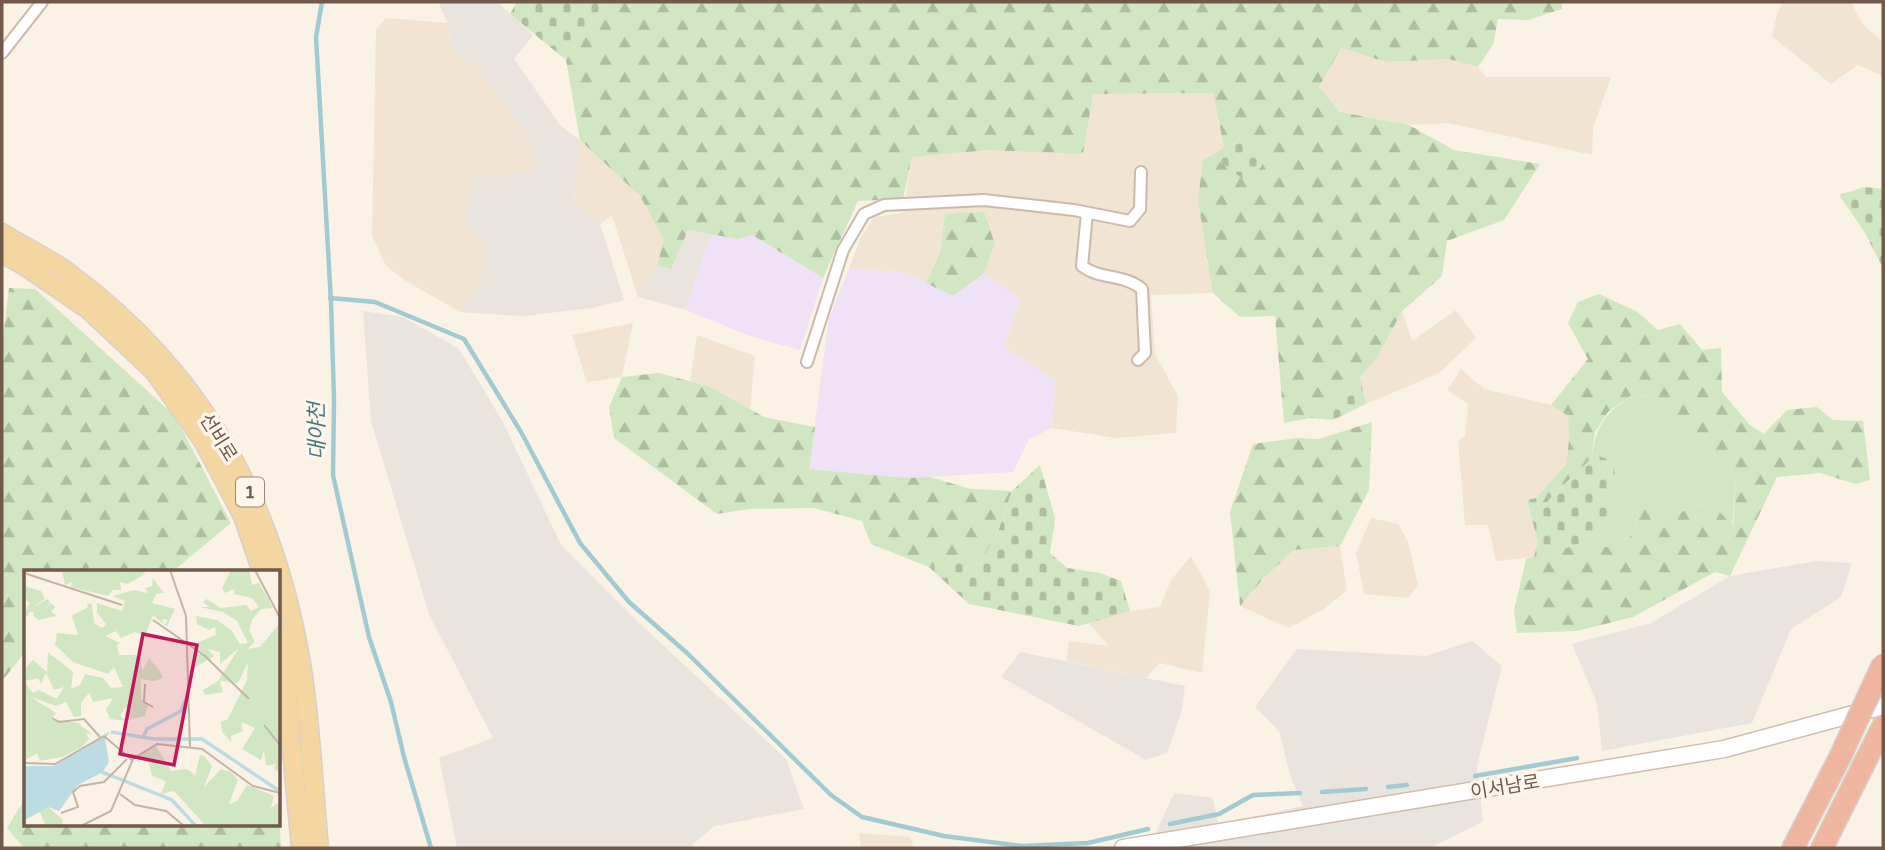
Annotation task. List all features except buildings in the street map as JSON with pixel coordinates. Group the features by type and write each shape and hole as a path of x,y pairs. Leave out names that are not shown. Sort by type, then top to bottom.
{"highway":[{"path":"1793,848 1840,757 1883,664"},
{"path":"1822,848 1883,726"}],"main road":[{"name":"선비로","path":"2,233 68,272 128,321 179,378 214,426 240,471 265,525 280,570"},
{"name":"선비로","path":"2,253 88,309 154,371 204,442 243,516 261,570"},
{"name":"선비로","path":"280,571 302,666 319,848"},
{"path":"280,644 301,848"},
{"name":"이서남로","path":"1123,848 1724,749 1883,706"}],"street":[{"path":"2,53 42,2"},
{"path":"807,362 843,250 864,214 884,205 984,200 1130,221 1140,209 1140,172"},
{"path":"1087,213 1082,266 1092,274 1134,281 1142,289 1145,353 1138,360"}],"shaded area":[{"path":"441,2 497,2 533,35 514,59 561,126 580,140 574,199 600,224 624,300 592,308 524,316 460,312 490,264 487,243 467,226 472,178 536,170 535,146 478,68 453,52 448,23 439,5"},
{"path":"1783,2 1851,2 1862,23 1883,40 1883,76 1858,65 1831,84 1772,36"},
{"path":"386,18 448,23 453,52 478,68 535,146 537,170 487,243 490,264 460,312 406,281 386,266 372,236 376,29"},
{"path":"1341,48 1386,62 1449,59 1478,67 1486,77 1611,77 1593,128 1592,155 1449,123 1409,125 1340,112 1319,88"},
{"path":"1213,93 1224,147 1203,161 1207,248 1213,293 1151,295 1155,354 1178,396 1176,433 1116,438 1052,428 1055,380 1004,347 1020,299 984,273 995,244 945,214 940,253 926,283 903,272 849,269 860,239 874,217 903,213 912,156 988,150 1092,94"},
{"path":"580,140 640,196 664,240 657,265 638,297 612,215 600,224 574,199"},
{"path":"688,230 711,234 686,310 638,297 657,265 673,268"},
{"path":"711,234 738,239 752,235 823,278 800,350 753,337 686,310"},
{"path":"849,269 903,272 953,296 984,273 1020,299 1004,347 1055,380 1052,428 1029,439 1013,472 907,478 809,469 829,318"},
{"path":"1456,310 1476,338 1439,373 1366,404 1360,379 1377,358 1402,311 1412,341"},
{"path":"363,311 403,317 459,349 503,422 561,545 639,623 786,759 804,809 715,826 692,845 692,848 457,848 439,758 493,738 429,614 371,421"},
{"path":"633,323 622,377 587,382 572,335"},
{"path":"697,335 755,356 750,409 711,387 690,382"},
{"path":"1461,369 1484,389 1551,405 1568,416 1566,464 1536,498 1527,500 1539,542 1534,557 1496,561 1488,525 1465,525 1458,441 1465,436 1468,404 1447,390"},
{"path":"1371,518 1398,524 1408,542 1418,585 1408,598 1364,594 1356,553"},
{"path":"1340,546 1347,590 1324,609 1289,628 1240,606 1262,580 1294,550"},
{"path":"1191,556 1210,591 1202,673 1159,663 1146,678 1066,661 1069,641 1109,646 1089,623 1130,611 1160,607 1171,580"},
{"path":"1816,561 1852,563 1841,597 1791,629 1752,723 1602,751 1597,703 1572,644 1651,623 1730,576"},
{"path":"1472,641 1502,666 1477,766 1483,822 1429,848 1149,848 1174,793 1213,798 1218,824 1303,806 1290,775 1279,731 1255,707 1297,649 1426,656"},
{"path":"1020,652 1185,686 1182,710 1167,753 1146,760 1001,677"},
{"path":"859,833 910,837 914,848 861,848"}],"green space":[{"path":"517,2 605,2 566,60 510,14"},
{"path":"605,2 1562,2 1562,9 1528,20 1498,19 1493,45 1478,67 1449,59 1386,62 1341,48 1319,87 1340,112 1409,125 1454,150 1540,164 1504,220 1447,241 1442,276 1402,311 1377,358 1347,393 1310,418 1284,423 1275,316 1240,317 1213,293 1198,200 1203,160 1212,155 1249,184 1248,140 1224,147 1213,93 1093,94 1083,154 988,150 912,157 903,199 858,201 823,278 752,235 738,239 688,230 672,269 657,265 664,240 640,196 580,140 566,60"},
{"path":"1248,140 1265,161 1249,184 1212,155 1224,147"},
{"path":"1864,187 1883,189 1883,268 1864,231 1839,195"},
{"path":"984,212 995,244 984,273 953,296 926,283 940,253 945,214"},
{"path":"9,288 35,289 175,416 231,523 174,570 24,570 24,654 2,681 2,347"},
{"path":"1599,294 1636,311 1658,330 1680,324 1702,350 1721,348 1722,392 1750,425 1764,434 1787,410 1817,407 1833,420 1863,421 1870,480 1856,484 1820,473 1777,477 1730,576 1715,572 1633,617 1577,631 1517,633 1514,611 1526,559 1587,542 1611,548 1634,534 1638,511 1647,502 1669,516 1710,502 1733,526 1736,482 1711,450 1679,435 1656,397 1630,396 1608,412 1595,432 1591,459 1542,509 1536,498 1566,464 1569,441 1568,416 1551,405 1588,359 1568,323 1578,302"},
{"path":"659,373 711,387 764,417 815,427 809,469 907,478 930,477 971,489 1012,491 998,532 980,564 962,559 929,567 871,544 862,521 814,508 749,509 717,514 614,438 609,407 622,377"},
{"path":"1360,378 1366,404 1333,420 1310,418 1347,393"},
{"path":"1630,396 1656,397 1679,435 1711,450 1736,482 1732,527 1710,502 1669,516 1638,511 1634,534 1611,548 1587,542 1609,513 1612,460 1592,454 1597,435 1608,415"},
{"path":"1372,422 1369,490 1340,546 1294,550 1262,580 1240,606 1230,512 1253,444 1296,438 1319,439"},
{"path":"1592,454 1612,460 1615,474 1609,513 1587,542 1534,557 1538,542 1527,500 1536,498 1543,508 1591,459"},
{"path":"1040,465 1055,518 1050,553 1067,568 1100,573 1121,581 1130,611 1079,626 969,604 929,567 962,559 980,564 998,532 1012,491"},
{"path":"24,800 24,826 280,826 281,848 24,848 7,828"}],"waterway":[{"name":"대야천","path":"322,2 316,37 331,302 333,475 369,637 391,702 431,848"},
{"path":"330,298 375,302 464,339 521,432 580,543 629,602 687,653 831,795 862,817 944,836 1022,846 1088,843 1148,829"},
{"path":"1475,776 1577,758"},
{"path":"1388,787 1407,785"},
{"path":"1322,792 1366,789"},
{"path":"1170,824 1219,814 1253,795 1300,793"}]}
